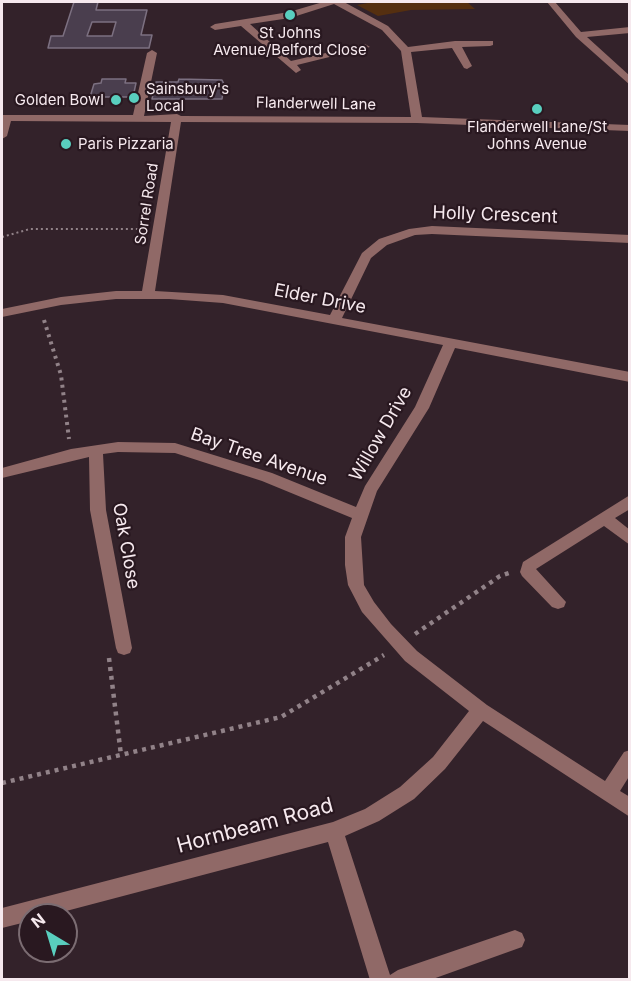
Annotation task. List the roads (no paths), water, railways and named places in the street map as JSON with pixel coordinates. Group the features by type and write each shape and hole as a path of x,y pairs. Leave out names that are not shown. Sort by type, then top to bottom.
{"street":[{"path":"215,27 290,15 330,2"},
{"path":"338,2 385,28 406,50 417,120"},
{"path":"551,2 579,35 630,82"},
{"path":"243,23 293,67 365,47"},
{"path":"579,35 630,30"},
{"path":"406,50 455,44 490,44"},
{"path":"455,44 467,66"},
{"path":"138,118 152,53"},
{"name":"Flanderwell Lane","path":"4,118 177,117 417,120 630,128"},
{"name":"Sorrel Road","path":"148,295 177,117"},
{"path":"2,136 4,118"},
{"name":"Holly Crescent","path":"334,321 366,256 383,242 405,234 432,230 630,239"},
{"name":"Elder Drive","path":"2,313 39,305 116,295 223,299 630,377"},
{"name":"Willow Drive","path":"451,342 422,408 370,490 360,515 353,537 352,565 356,585 368,607 411,656 481,710 630,808"},
{"name":"Bay Tree Avenue","path":"2,473 71,454 145,446 175,448 267,477 360,515"},
{"name":"Oak Close","path":"96,451 98,510 124,648"},
{"path":"558,602 528,572 529,566 630,501"},
{"path":"604,517 630,538"},
{"name":"Hornbeam Road","path":"2,918 334,831 372,815 407,793 439,763 481,710"},
{"path":"608,793 630,758"},
{"path":"334,831 381,980"},
{"path":"398,980 514,940"}],"place":[{"name":"St Johns Avenue/Belford Close","path":"290,15"},
{"name":"Sainsbury's Local","path":"134,98"},
{"name":"Golden Bowl","path":"116,100"},
{"name":"Flanderwell Lane/St Johns Avenue","path":"537,109"},
{"name":"Paris Pizzaria","path":"66,144"}]}
